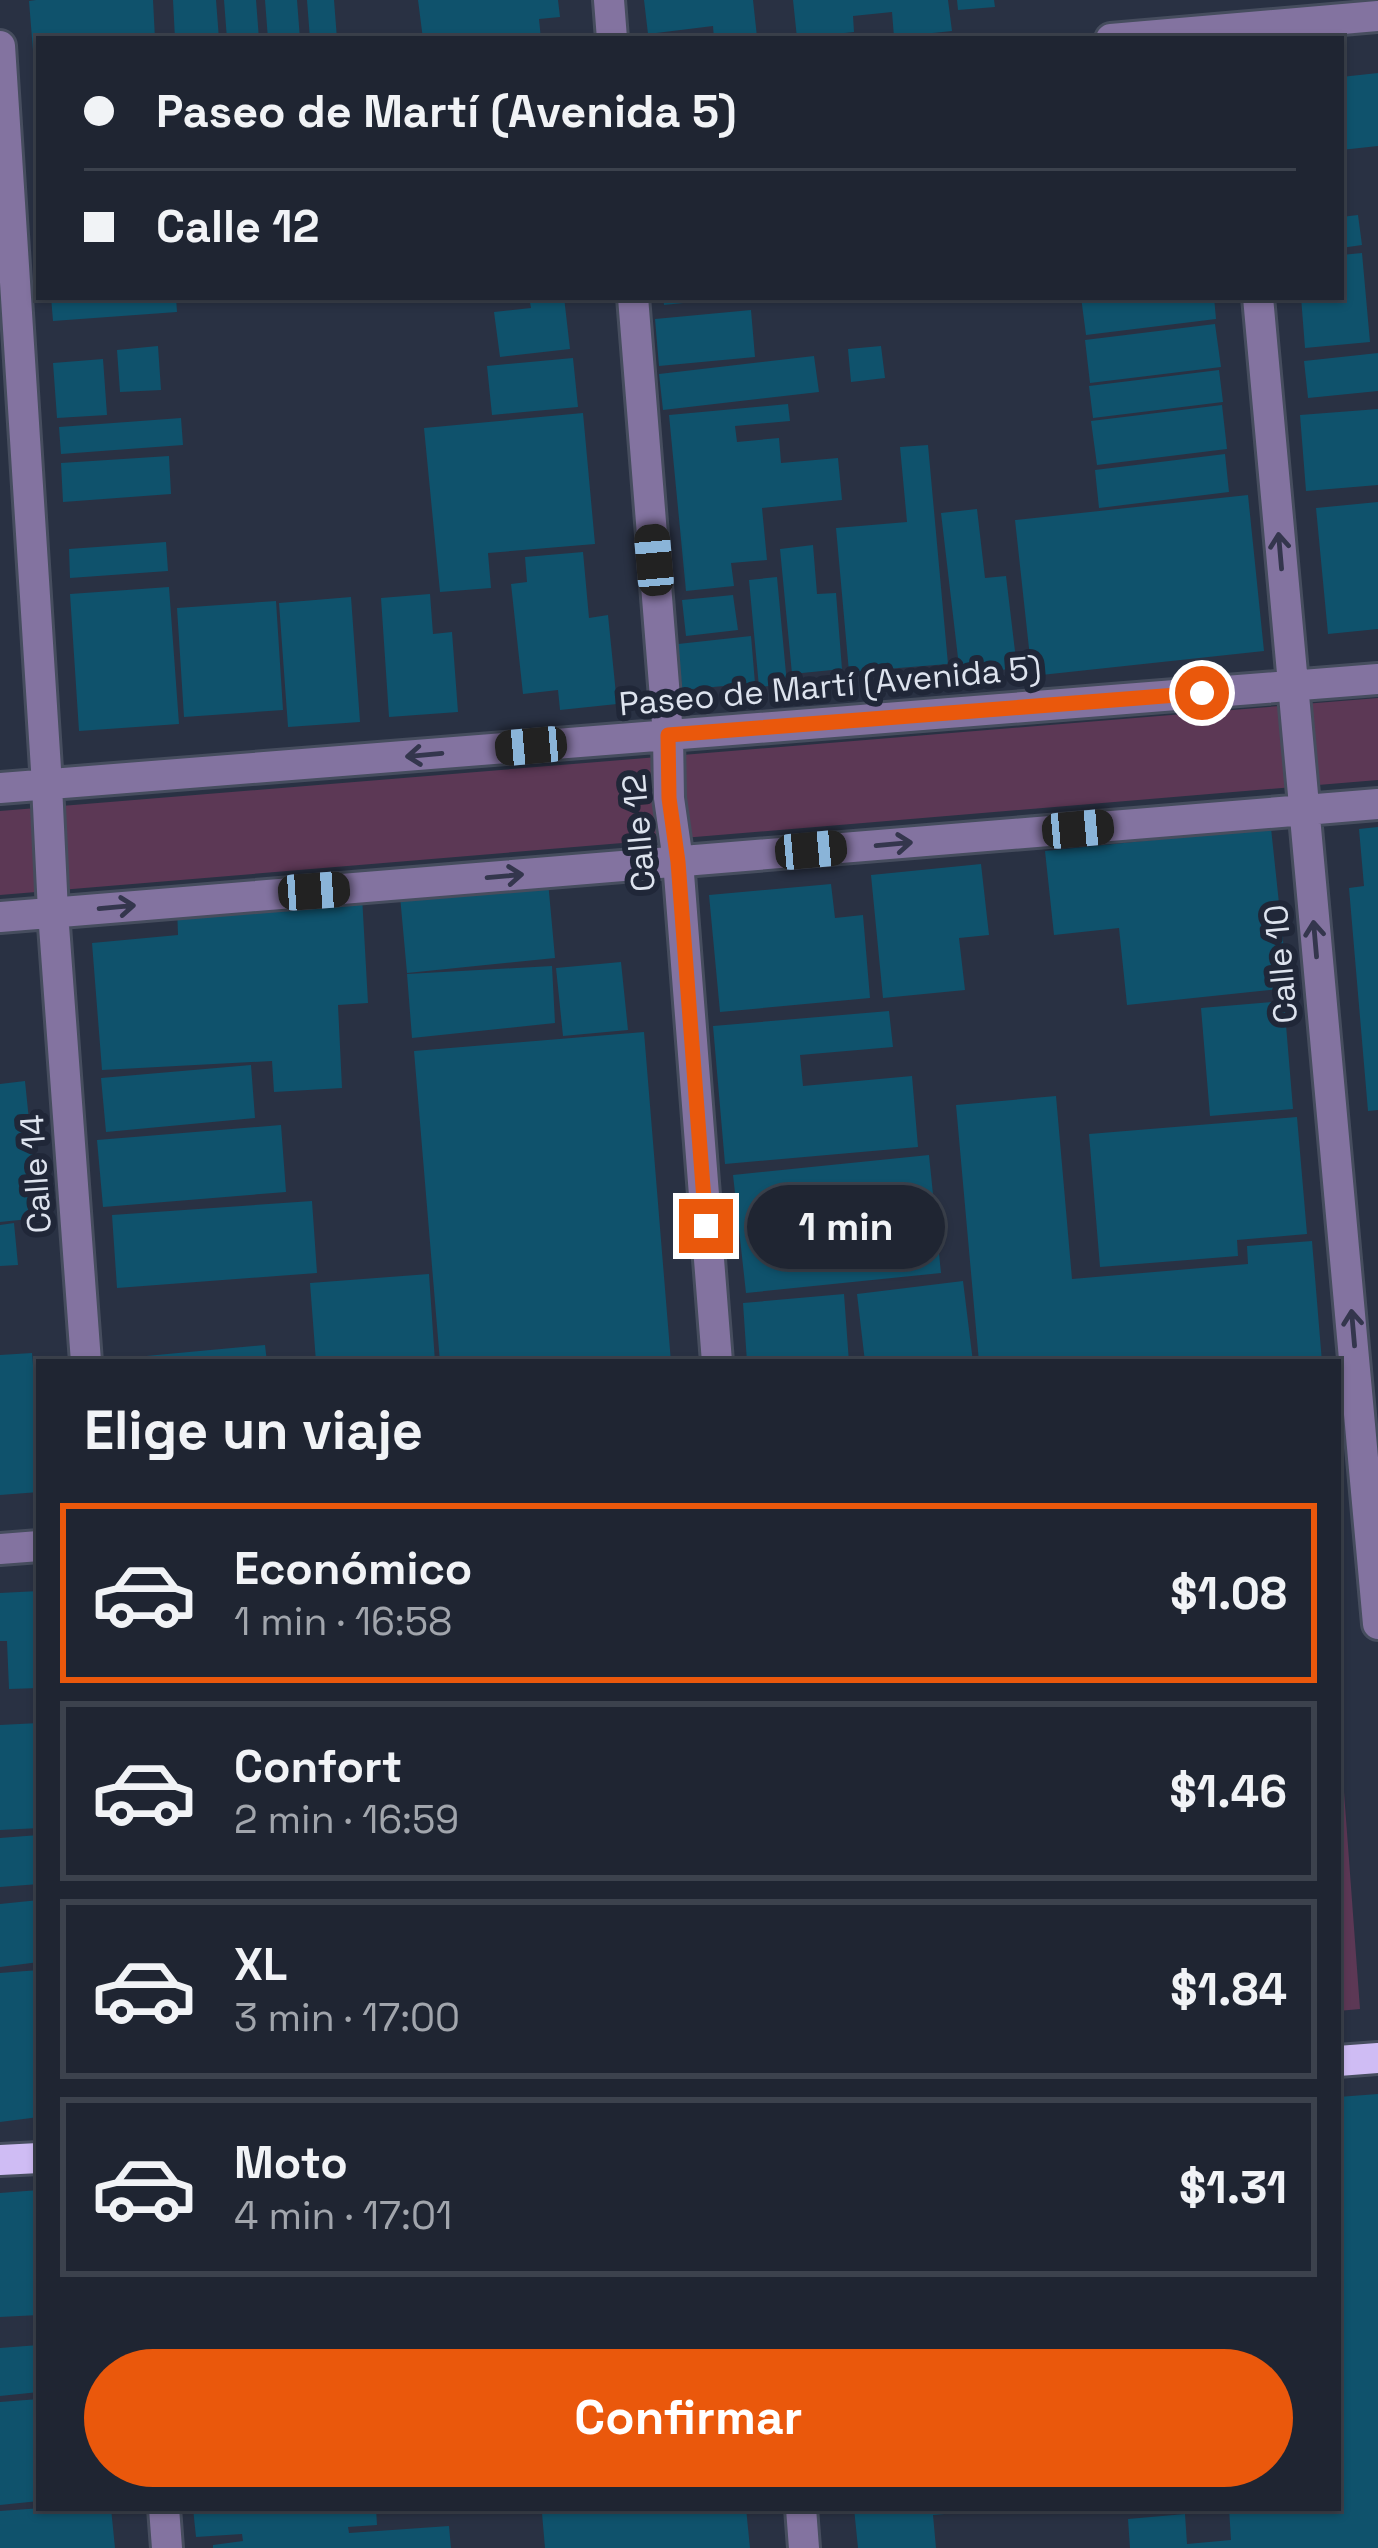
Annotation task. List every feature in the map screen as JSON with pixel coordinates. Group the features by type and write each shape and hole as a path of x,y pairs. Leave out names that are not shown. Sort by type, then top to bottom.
{"main road":[{"path":"1341,2061 1378,2058"},
{"path":"0,2160 36,2158"}],"street":[{"path":"609,0 613,36"},
{"path":"1133,36 1233,22 1378,16"},
{"name":"Calle 14","path":"0,46 86,1359"},
{"path":"3,133 36,130"},
{"name":"Calle 12","path":"633,300 717,1359"},
{"name":"Calle 10","path":"1258,300 1378,1624"},
{"name":"Paseo de Martí (Avenida 5)","path":"0,788 1378,679"},
{"path":"0,917 1378,804"},
{"path":"0,1549 36,1546"},
{"path":"164,2511 167,2548"},
{"path":"801,2511 804,2548"}],"shaded area":[{"path":"1378,698 1378,780 0,895 0,811"},
{"path":"1341,1751 1360,2009 1341,2011"}],"building":[{"path":"153,0 155,36 36,36 33,51 29,1"},
{"path":"173,0 216,0 219,36 175,36"},
{"path":"224,0 256,0 259,36 227,36"},
{"path":"265,0 297,0 300,36 268,36"},
{"path":"307,0 334,0 337,36 310,36"},
{"path":"418,0 558,0 560,17 539,19 541,36 423,36"},
{"path":"644,0 753,0 757,36 714,36 713,26 648,34"},
{"path":"793,0 948,0 952,31 894,36 892,12 853,16 854,32 797,36"},
{"path":"957,0 994,0 995,7 958,10"},
{"path":"1378,73 1378,146 1344,150 1344,77"},
{"path":"1358,215 1362,245 1344,248 1344,217"},
{"path":"1362,253 1370,342 1305,348 1301,300 1344,300 1344,255"},
{"path":"51,300 176,300 177,312 53,321"},
{"path":"530,300 564,300 570,349 500,357 494,312 531,308"},
{"path":"663,300 712,300 664,305"},
{"path":"1081,300 1214,300 1216,319 1086,335"},
{"path":"751,310 755,357 659,366 655,319"},
{"path":"1215,324 1221,367 1090,383 1085,340"},
{"path":"158,346 161,390 120,392 117,350"},
{"path":"881,346 885,378 851,382 848,349"},
{"path":"1378,353 1378,391 1308,398 1304,361"},
{"path":"814,356 819,392 663,410 659,374"},
{"path":"573,358 578,407 492,415 487,366"},
{"path":"103,359 107,415 57,418 53,363"},
{"path":"1219,370 1223,402 1093,418 1089,386"},
{"path":"788,404 790,421 735,426 737,442 779,438 781,463 838,458 842,500 762,508 767,560 731,563 734,586 686,591 669,415"},
{"path":"1222,405 1227,449 1097,465 1091,421"},
{"path":"1378,409 1378,485 1306,491 1300,415"},
{"path":"583,413 595,544 488,553 491,588 440,592 424,428"},
{"path":"181,418 183,445 61,454 59,427"},
{"path":"928,445 948,664 849,672 836,528 907,522 900,447"},
{"path":"1225,454 1229,492 1099,508 1095,470"},
{"path":"169,456 171,494 63,502 61,463"},
{"path":"1248,495 1264,651 1032,676 1015,520"},
{"path":"1378,502 1378,629 1328,634 1316,508"},
{"path":"977,509 985,578 1006,576 1017,668 960,675 941,513"},
{"path":"166,542 168,571 70,578 69,549"},
{"path":"813,545 817,594 836,593 842,669 792,674 780,549"},
{"path":"583,552 589,618 608,615 617,704 560,710 558,690 523,694 511,584 527,582 525,557"},
{"path":"777,577 787,684 759,687 749,580"},
{"path":"169,587 179,724 79,731 70,594"},
{"path":"430,594 433,634 452,632 458,712 389,717 381,598"},
{"path":"733,595 738,630 686,636 682,600"},
{"path":"351,597 360,722 288,727 279,603"},
{"path":"276,601 283,710 184,717 177,608"},
{"path":"751,636 755,683 682,690 678,644"},
{"path":"1378,827 1378,1110 1368,1111 1349,888 1364,886 1359,829"},
{"path":"1271,828 1288,988 1127,1005 1119,928 1054,935 1045,851"},
{"path":"981,864 989,935 959,938 965,990 883,998 871,875"},
{"path":"548,881 555,958 407,973 400,896"},
{"path":"831,884 835,918 863,915 870,998 720,1012 709,895"},
{"path":"362,896 368,1003 338,1005 342,1088 274,1092 272,1061 102,1070 92,943 178,935 177,907"},
{"path":"621,962 628,1030 563,1036 556,968"},
{"path":"552,966 555,1023 412,1038 407,974"},
{"path":"1284,1001 1293,1109 1210,1116 1201,1008"},
{"path":"889,1011 893,1047 800,1055 803,1086 912,1076 918,1147 725,1164 713,1026"},
{"path":"644,1032 671,1359 440,1359 414,1051"},
{"path":"251,1065 255,1118 106,1132 101,1078"},
{"path":"25,1081 39,1218 0,1222 0,1084"},
{"path":"1056,1096 1072,1279 1248,1264 1247,1246 1312,1241 1322,1359 979,1359 956,1105"},
{"path":"1297,1117 1307,1234 1237,1240 1238,1256 1100,1267 1089,1134"},
{"path":"281,1125 286,1192 103,1207 97,1140"},
{"path":"929,1155 941,1273 746,1293 733,1175"},
{"path":"312,1201 317,1273 117,1288 112,1215"},
{"path":"14,1223 18,1265 0,1266 0,1225"},
{"path":"429,1274 435,1359 316,1359 310,1283"},
{"path":"963,1281 973,1359 865,1359 857,1294"},
{"path":"844,1294 849,1359 747,1359 743,1303"},
{"path":"265,1345 267,1359 146,1359"},
{"path":"32,1353 36,1492 0,1495 0,1355"},
{"path":"36,1591 36,1688 9,1689 7,1641 0,1641 0,1593"},
{"path":"36,1723 36,1828 0,1830 0,1725"},
{"path":"36,1835 36,1884 0,1887 0,1838"},
{"path":"36,1900 36,1962 0,1967 0,1904"},
{"path":"36,1970 36,2117 0,2122 0,1973"},
{"path":"1378,2094 1378,2548 1130,2548 1128,2519 1185,2514 1187,2544 1231,2540 1229,2511 1341,2511 1341,2097"},
{"path":"36,2190 36,2315 0,2317 0,2193"},
{"path":"36,2345 36,2392 0,2396 0,2348"},
{"path":"36,2399 36,2501 0,2505 0,2402"},
{"path":"0,2511 111,2511 115,2548 0,2548"},
{"path":"193,2511 376,2511 377,2525 348,2527 349,2533 449,2526 451,2548 213,2548 243,2541 242,2534 196,2537"},
{"path":"746,2511 750,2548 545,2548 542,2513"},
{"path":"854,2511 969,2511 933,2515 936,2548 858,2548"}],"route":[{"path":"706,1226 669,798 668,735 1202,693"}]}
